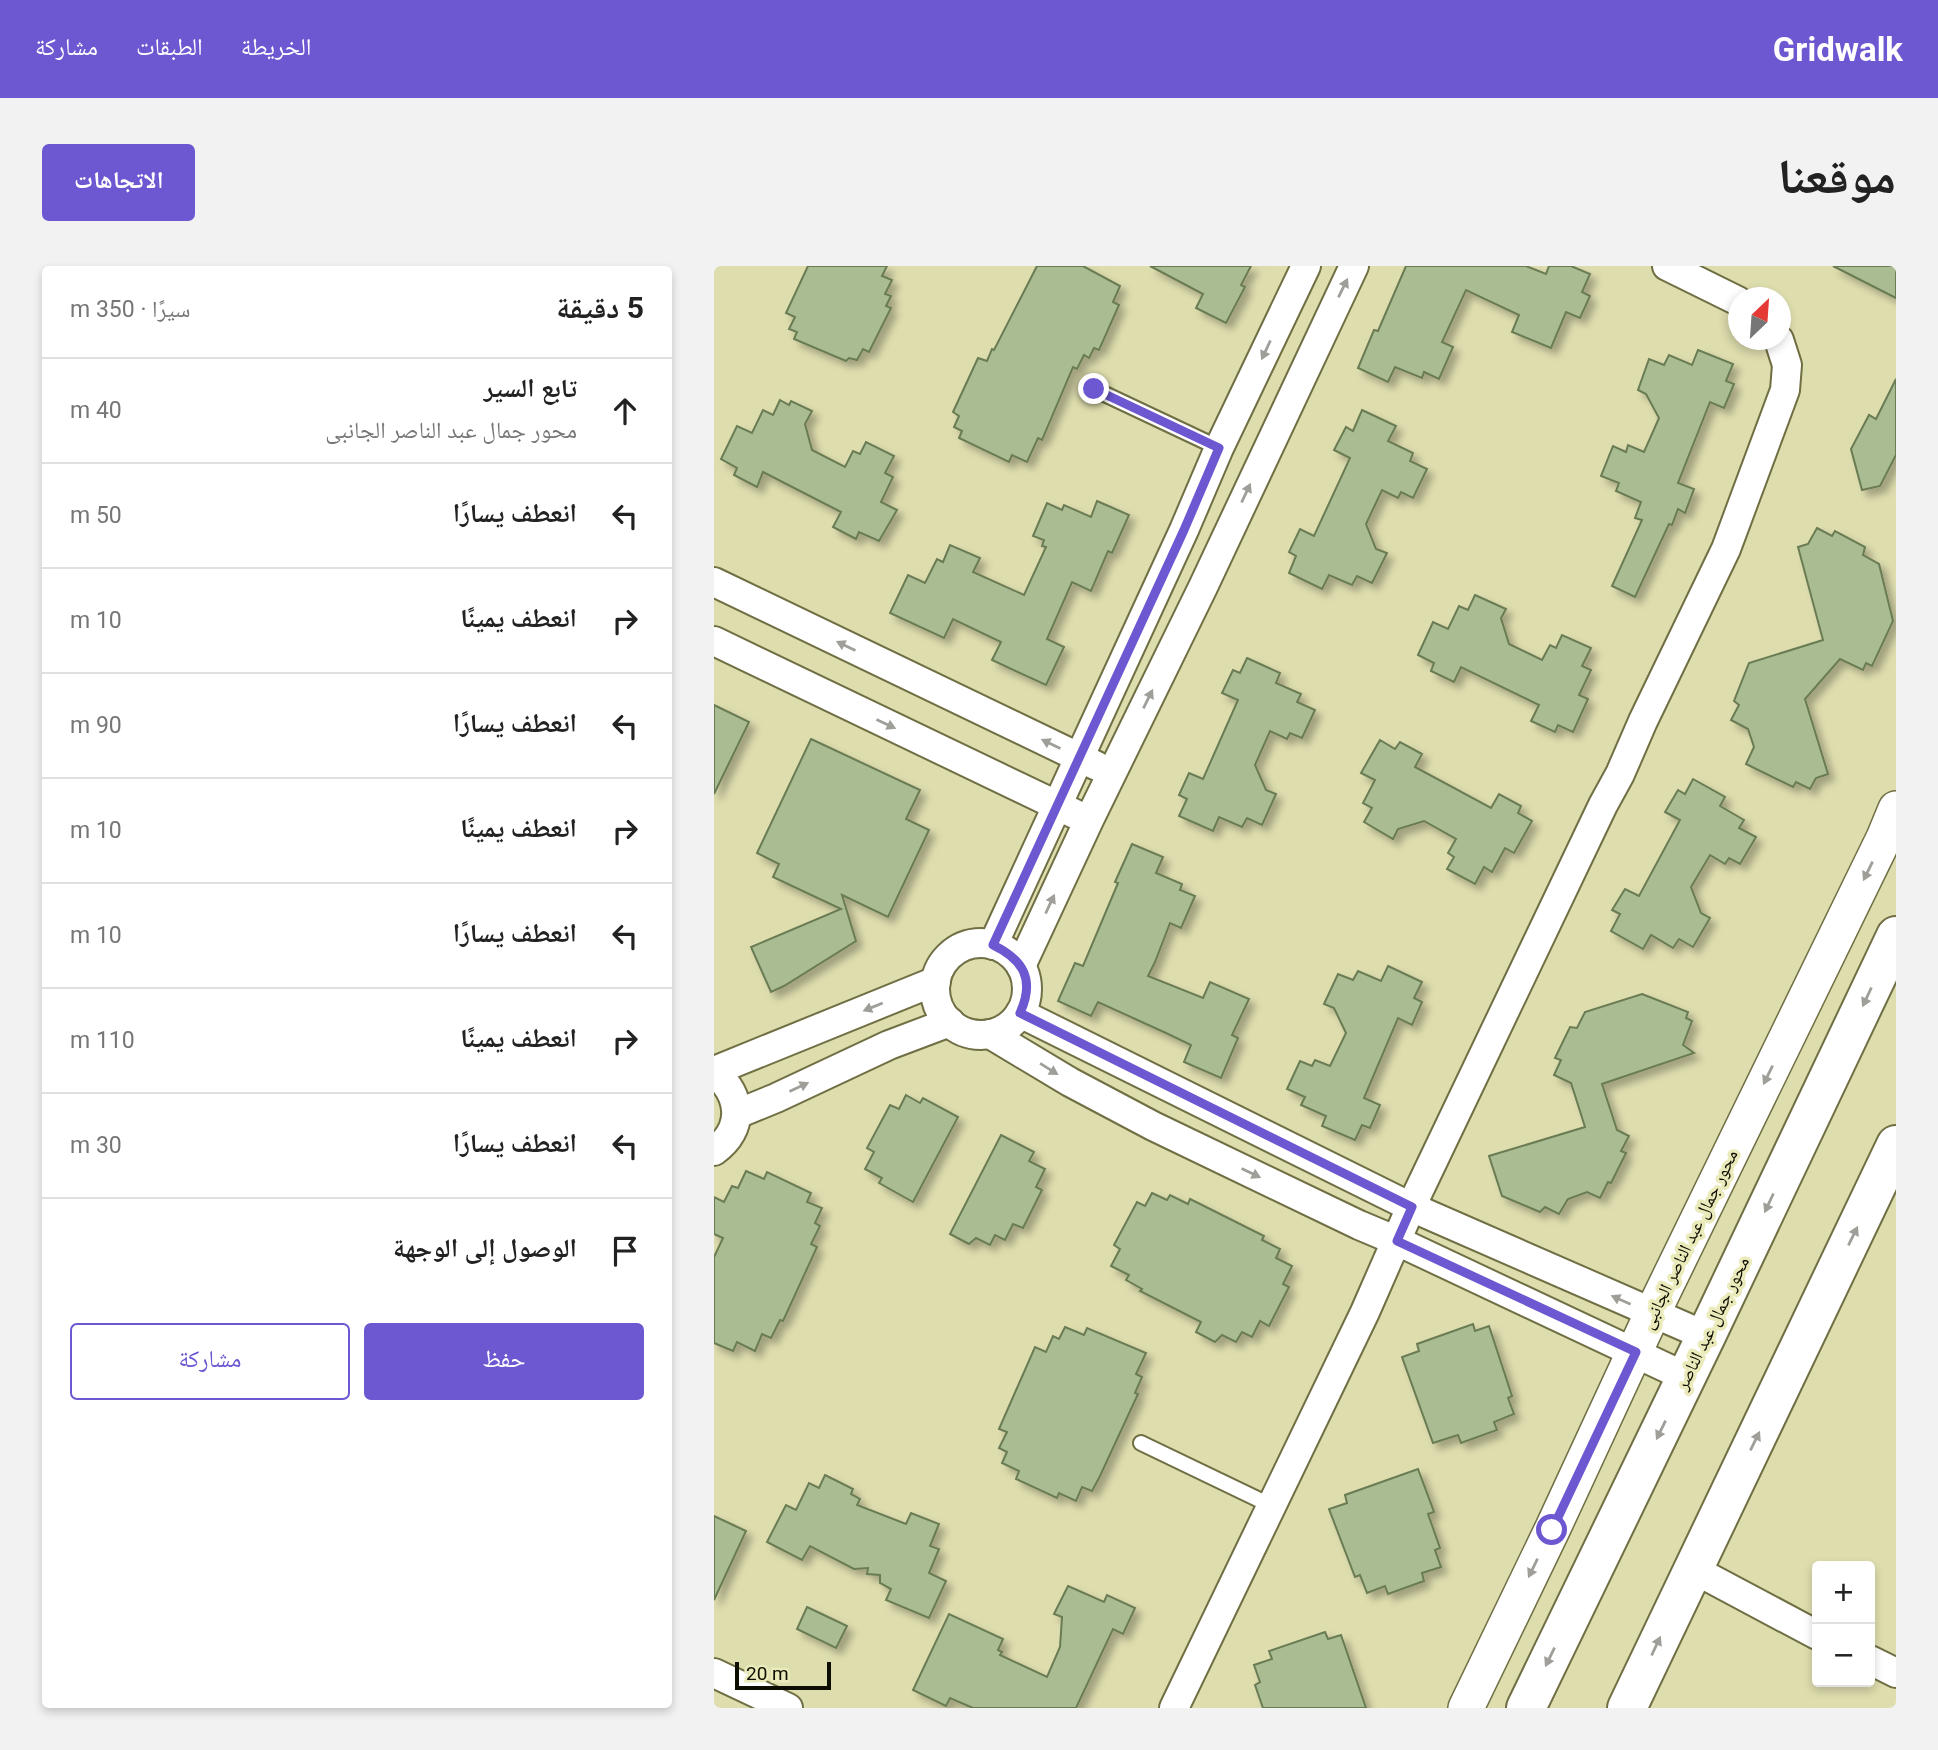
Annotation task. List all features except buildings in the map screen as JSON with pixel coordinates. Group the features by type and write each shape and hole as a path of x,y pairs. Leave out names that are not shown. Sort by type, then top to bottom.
{"main road":[{"name":"محور جمال عبد الناصر","path":"1526,1708 1896,936"},
{"path":"1627,1708 1896,1145"}],"street":[{"path":"993,945 1219,448 1306,266"},
{"path":"1021,966 1354,266"},
{"path":"1667,266 1728,296"},
{"path":"1174,1708 1726,549 1785,390 1787,366 1782,350"},
{"path":"714,582 1112,773"},
{"path":"714,642 1089,820"},
{"name":"محور جمال عبد الناصر الجانبى","path":"1466,1708 1652,1314 1896,809"},
{"path":"981,943 993,945 1009,953 1021,966 1027,990 1025,1002 1012,1023 1002,1030 976,1035 962,1030 942,1014 937,1003 936,981 946,958 956,950 981,943"},
{"path":"714,1151 727,1140 734,1128 737,1114 731,1089 714,1071 936,981"},
{"path":"1020,1013 1412,1207 1706,1336"},
{"path":"737,1114 888,1045 950,1022"},
{"path":"990,1034 1070,1082 1153,1126 1686,1377"},
{"path":"1693,1569 1812,1632"},
{"path":"1875,1662 1896,1673"},
{"path":"714,1673 788,1708"}],"lane":[{"path":"1094,389 1219,448"},
{"path":"1141,1443 1272,1506"}],"route":[{"path":"1094,389 1219,448 993,945 1009,953 1021,966 1027,990 1020,1013 1412,1207 1397,1241 1636,1352 1552,1530"}]}
